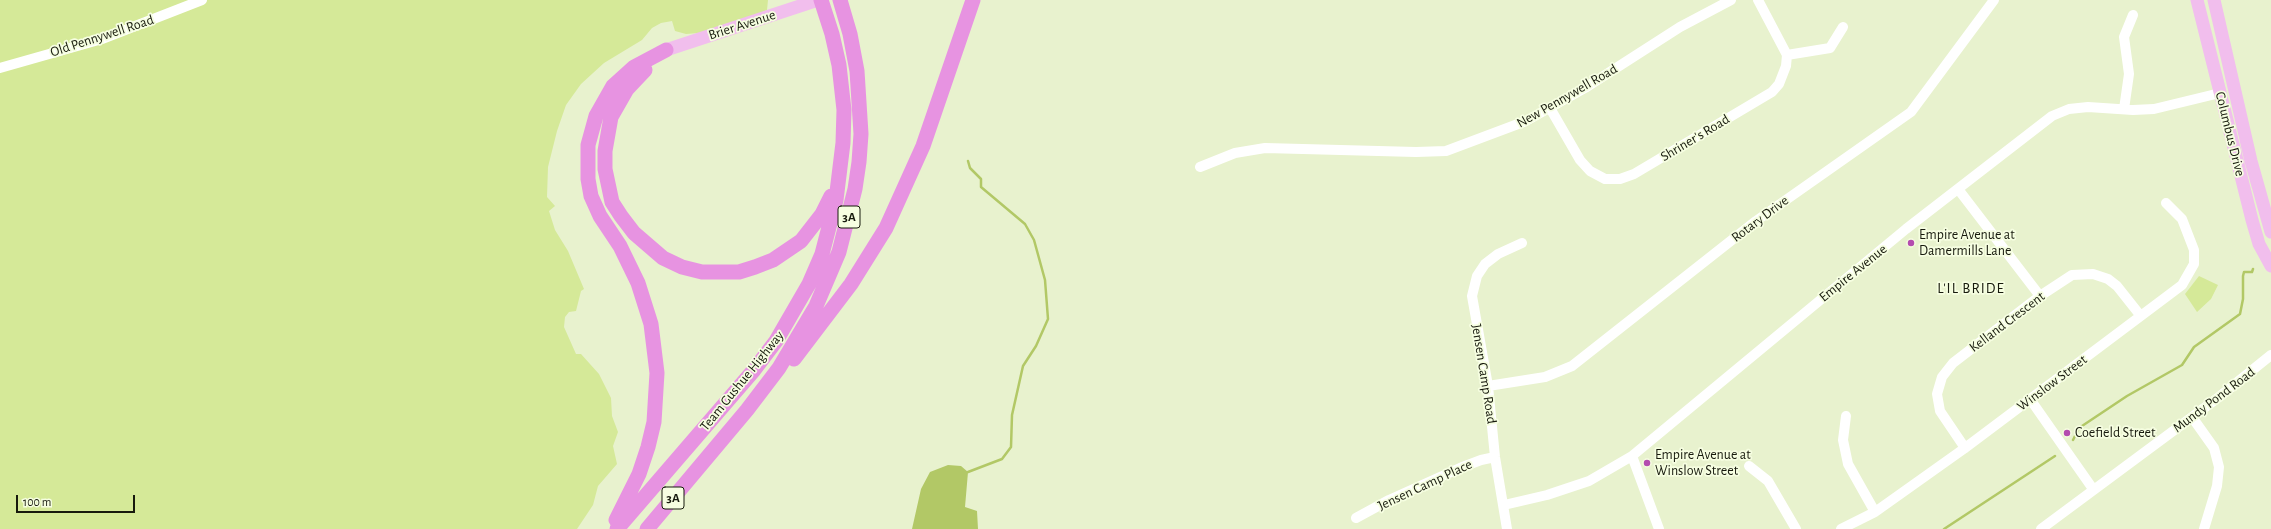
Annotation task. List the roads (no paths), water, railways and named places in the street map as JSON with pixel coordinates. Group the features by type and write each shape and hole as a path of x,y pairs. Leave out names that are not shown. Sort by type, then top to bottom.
{"highway":[{"name":"Team Gushue Highway","path":"618,529 754,370 794,313 822,254 830,226 840,174 844,110 839,65 821,0"},
{"name":"Team Gushue Highway","path":"647,529 747,410 779,368 816,306 829,278 848,222 859,162 860,103 850,34 840,0"},
{"path":"747,410 773,384 821,326 871,255 901,198 923,146 973,0"},
{"path":"666,50 636,78 619,101 611,117 605,151 605,168 612,202 634,233 653,250 682,267 702,272 739,272 761,265 788,251 811,229 831,196 840,174"},
{"path":"610,529 625,504 639,474 648,447 654,416 657,373 651,324 638,283 620,246 600,216 591,196 588,179 588,145 596,116 613,86 634,67 666,50"}],"main road":[{"name":"Brier Avenue","path":"666,50 818,0"},
{"name":"Columbus Drive","path":"2197,0 2252,220 2259,244 2271,266"},
{"name":"Columbus Drive","path":"2214,0 2251,161 2271,232"},
{"path":"2220,93 2234,90"}],"street":[{"name":"Old Pennywell Road","path":"0,68 102,39 202,0"},
{"name":"New Pennywell Road","path":"1200,167 1235,153 1265,148 1416,152 1446,151 1526,121 1550,108 1680,27 1730,0"},
{"path":"1758,0 1787,55 1830,48 1843,27"},
{"name":"Rotary Drive","path":"1488,386 1545,377 1572,366 1756,221 1911,112 1994,0"},
{"path":"2124,109 2129,74 2124,37 2134,15"},
{"name":"Shriner's Road","path":"1550,108 1580,160 1590,171 1605,179 1620,179 1634,174 1772,92 1784,76 1787,55"},
{"name":"Empire Avenue","path":"1504,505 1547,495 1583,483 1632,456 1793,321 2052,116 2078,108 2154,109 2220,93"},
{"path":"1958,189 2040,296"},
{"name":"Winslow Street","path":"1841,529 1875,512 1965,448 2140,315 2176,291 2186,280 2194,264 2194,250 2185,225 2166,203"},
{"name":"Jensen Camp Road","path":"1508,529 1495,457 1488,386 1473,310 1473,286 1485,264 1498,254 1522,244"},
{"name":"Kelland Crescent","path":"1965,448 1940,411 1937,394 1942,377 1953,363 2040,296 2072,276 2093,274 2108,279 2117,286 2140,315"},
{"name":"Mundy Pond Road","path":"2041,529 2192,417 2271,355"},
{"path":"2030,399 2093,489"},
{"path":"1846,416 1843,440 1848,464 1875,512"},
{"path":"2192,417 2214,448 2219,467 2217,486 2204,529"},
{"path":"1632,456 1658,529"},
{"name":"Jensen Camp Place","path":"1356,518 1389,500 1460,468 1480,460 1495,457"},
{"path":"1749,466 1768,480 1796,529"}],"waterway":[{"path":"968,161 970,168 981,179 981,187 1025,224 1034,240 1045,280 1048,319 1036,346 1023,366 1012,415 1011,447 1002,459 968,472"},
{"path":"2073,440 2079,428 2127,396 2182,365 2194,347 2240,314 2243,299 2244,272 2252,272 2253,269"},
{"path":"1944,529 2055,456"}],"place":[{"name":"Empire Avenue at Damermills Lane","path":"1911,243"},
{"name":"Coefield Street","path":"2067,433"},
{"name":"Empire Avenue at Winslow Street","path":"1647,463"}],"district":[{"name":"L'IL BRIDE","path":"1971,288"}]}
